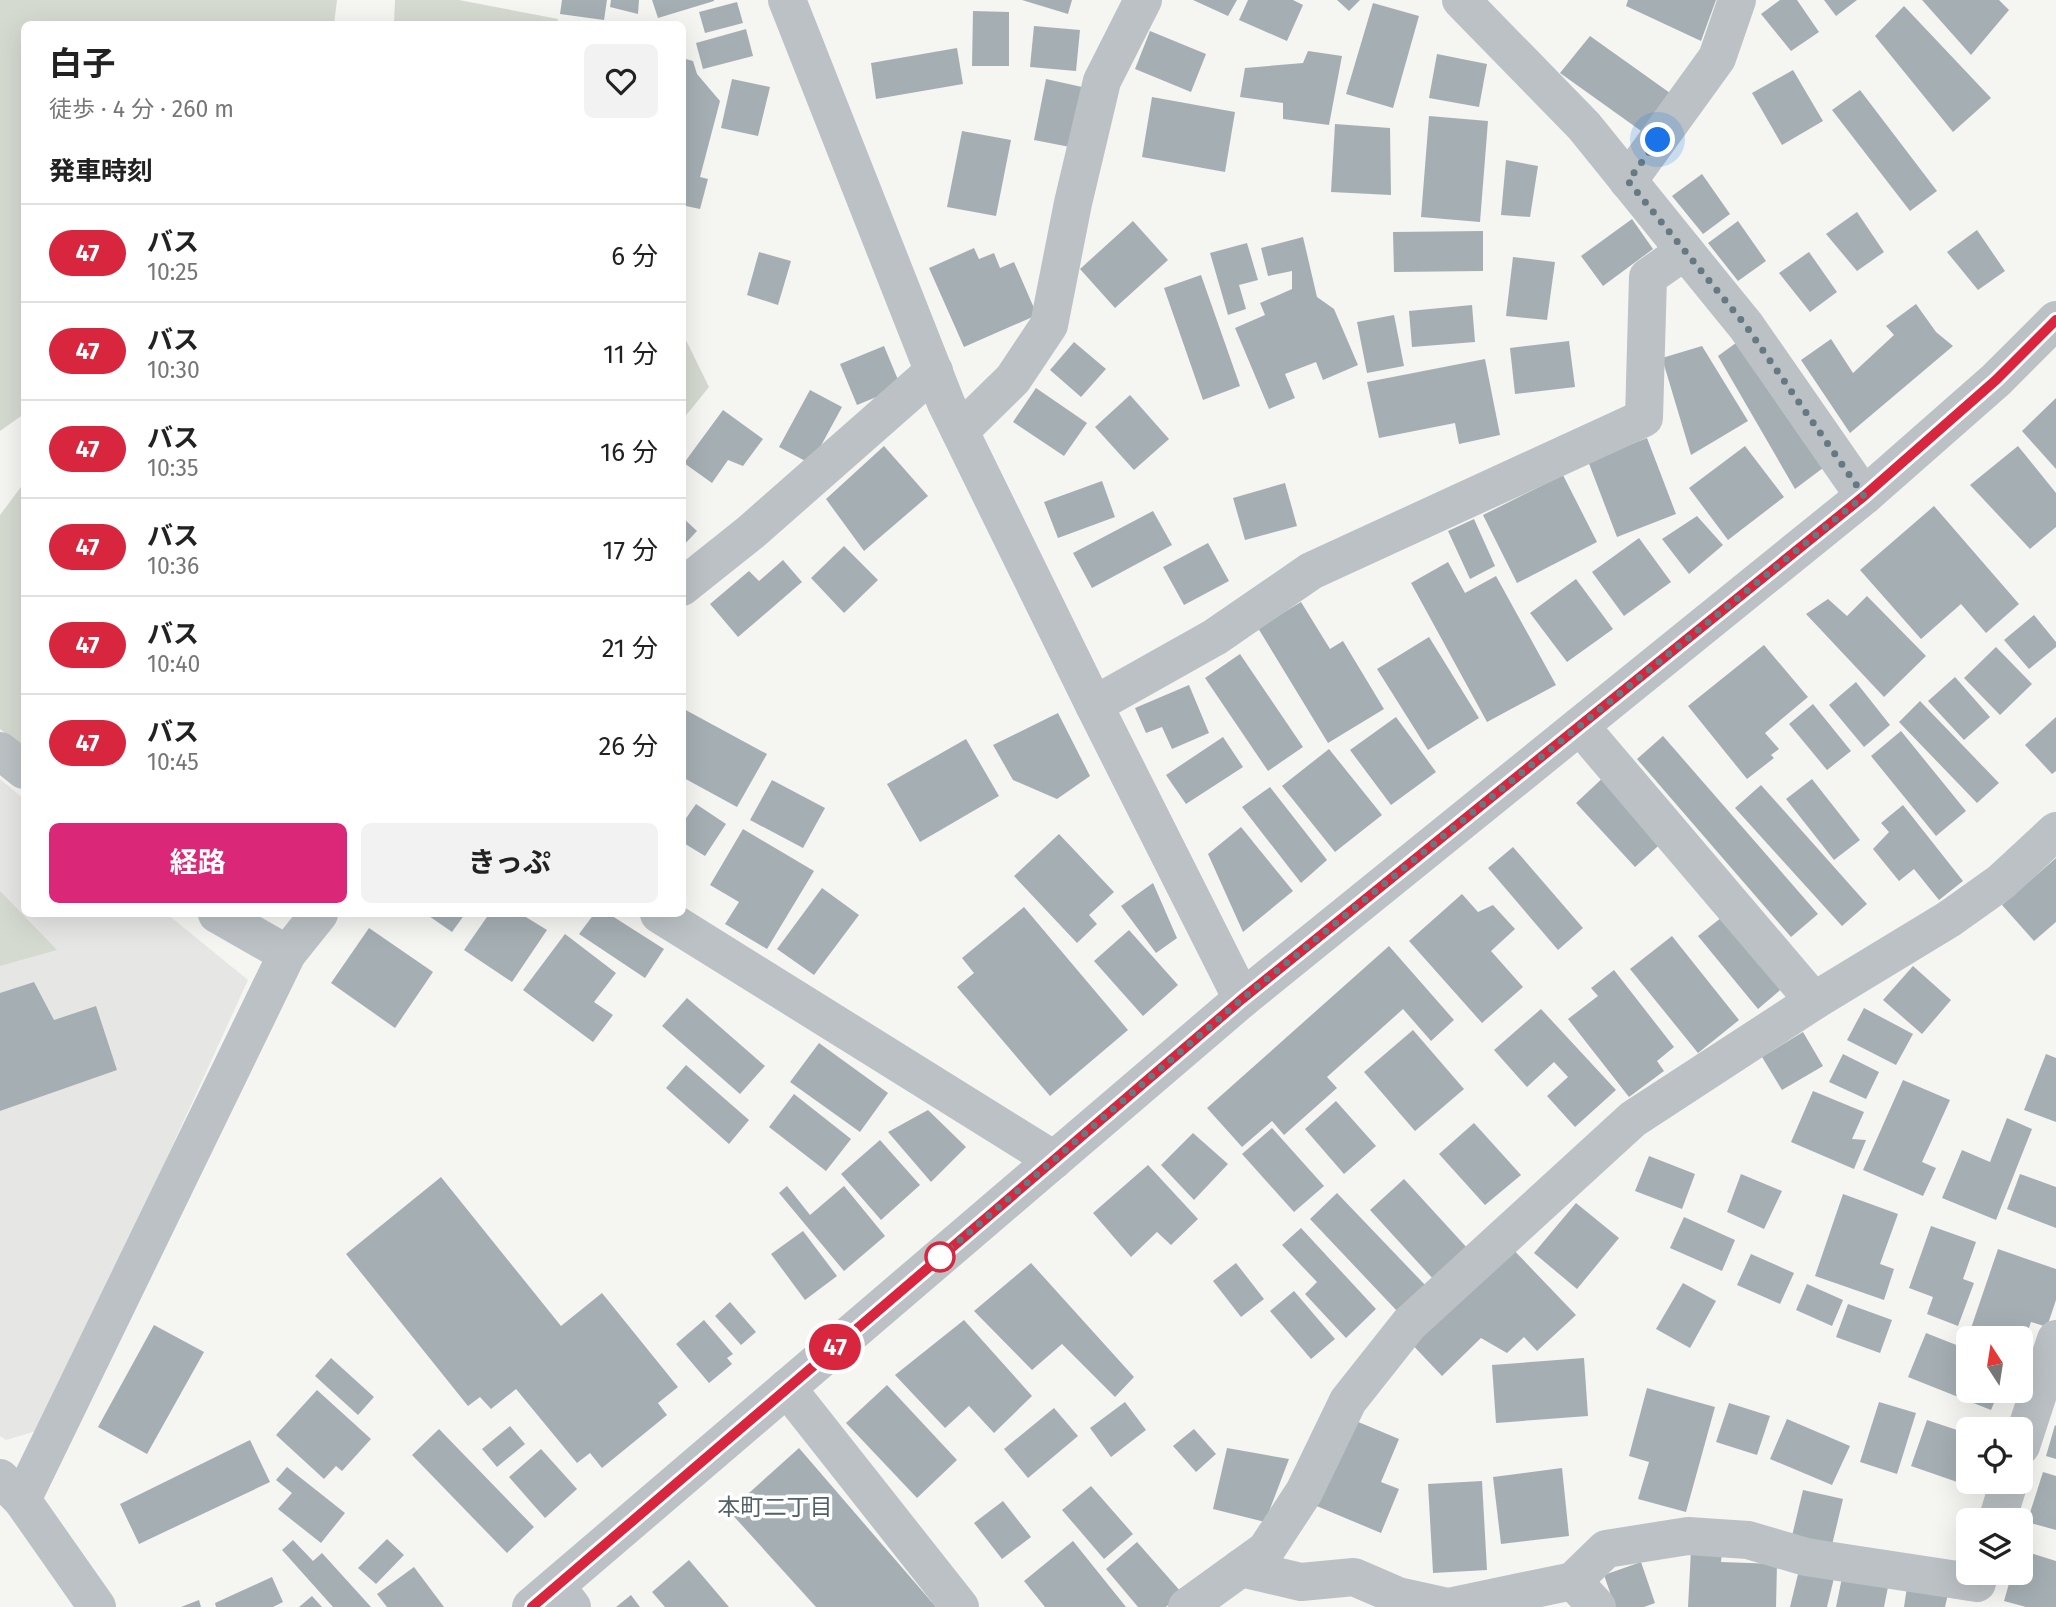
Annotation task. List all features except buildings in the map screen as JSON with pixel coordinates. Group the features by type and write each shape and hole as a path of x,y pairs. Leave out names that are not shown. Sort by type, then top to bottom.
{"street":[{"path":"787,0 960,431 1242,999"},
{"path":"960,431 1013,379 1049,325 1073,203 1102,80 1143,0"},
{"path":"1461,0 1584,126 1746,326 1864,496"},
{"path":"1628,181 1717,58 1737,0"},
{"path":"1094,705 1215,637 1311,571 1643,418 1648,277 1685,251"},
{"path":"553,1600 787,1388 1242,999 1864,496 1996,380 2056,320"},
{"path":"686,584 751,532 934,371"},
{"path":"1580,726 1814,1001"},
{"path":"0,751 21,768"},
{"path":"1186,1607 1266,1550 1304,1492 1348,1401 1409,1324 1633,1119 1814,1001 1959,912 2001,882 2056,831"},
{"path":"222,917 287,954"},
{"path":"97,1607 11,1489 287,954 317,917"},
{"path":"664,917 1054,1160"},
{"path":"2030,1417 2056,1339"},
{"path":"787,1388 960,1607"},
{"path":"1241,1568 1301,1583 1354,1577 1398,1596 1448,1607 1585,1594 1606,1549 1688,1536 1748,1540 1806,1557 1976,1588"}],"shaded area":[{"path":"0,0 337,0 334,21 21,21 21,416 0,431"},
{"path":"395,0 459,0 558,19 558,21 394,21"},
{"path":"686,340 709,387 686,415"},
{"path":"21,487 21,746 0,729 0,515"},
{"path":"0,779 21,796 21,917 171,917 248,980 43,1429 6,1440 0,1436"},
{"path":"0,891 21,913 21,917 25,917 57,950 0,966"}],"bus line":[{"name":"47","path":"532,1607 1242,999 1864,496 1996,380 2056,320"}],"district":[{"name":"本町二丁目","path":"775,1507"}],"route":[{"path":"940,1257 931,1265 1242,999 1864,496 1746,326 1628,181 1658,140"}]}
